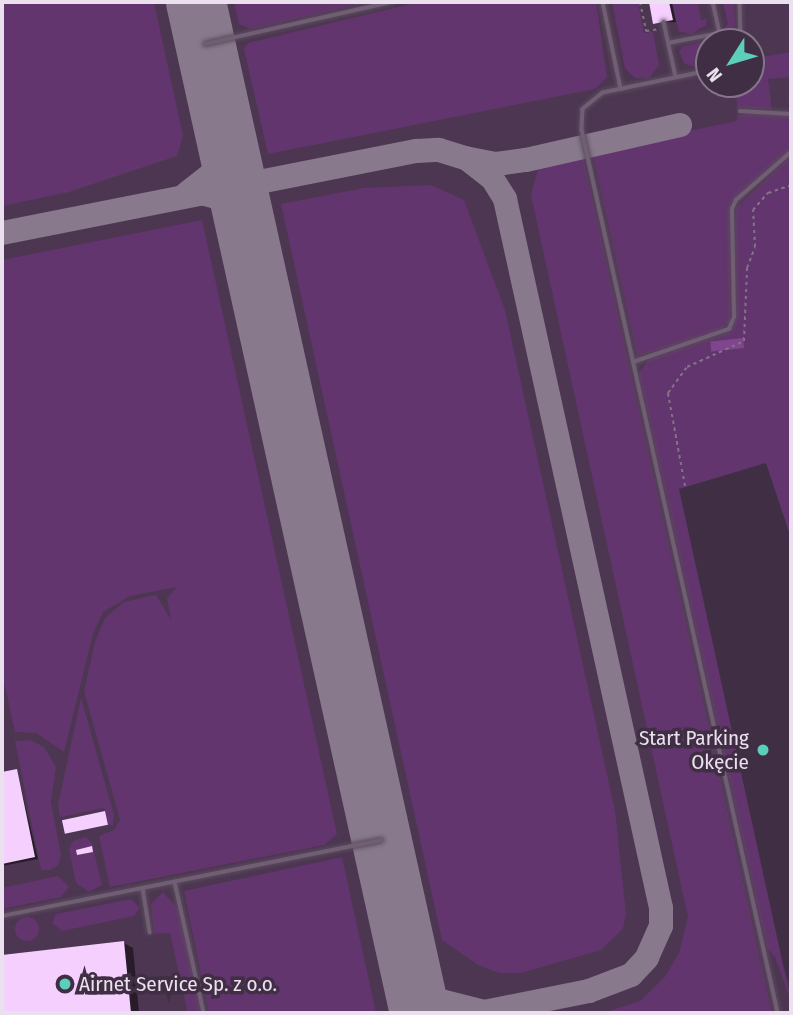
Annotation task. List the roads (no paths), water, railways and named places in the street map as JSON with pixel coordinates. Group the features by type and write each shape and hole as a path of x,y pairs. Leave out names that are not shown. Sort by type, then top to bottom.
{"lane":[{"path":"205,44 392,2"},
{"path":"603,2 621,89"},
{"path":"713,2 719,28"},
{"path":"740,2 741,28"},
{"path":"664,25 676,77"},
{"path":"668,43 695,38"},
{"path":"695,74 621,89 588,103 582,130 778,1013"},
{"path":"740,111 791,114"},
{"path":"633,362 729,329 733,317 732,209 736,200 791,152"},
{"path":"2,916 381,840"},
{"path":"175,882 204,1013"},
{"path":"143,888 150,932"}],"place":[{"name":"Start Parking Okęcie","path":"763,750"},
{"name":"Airnet Service Sp. z o.o.","path":"65,984"}]}
